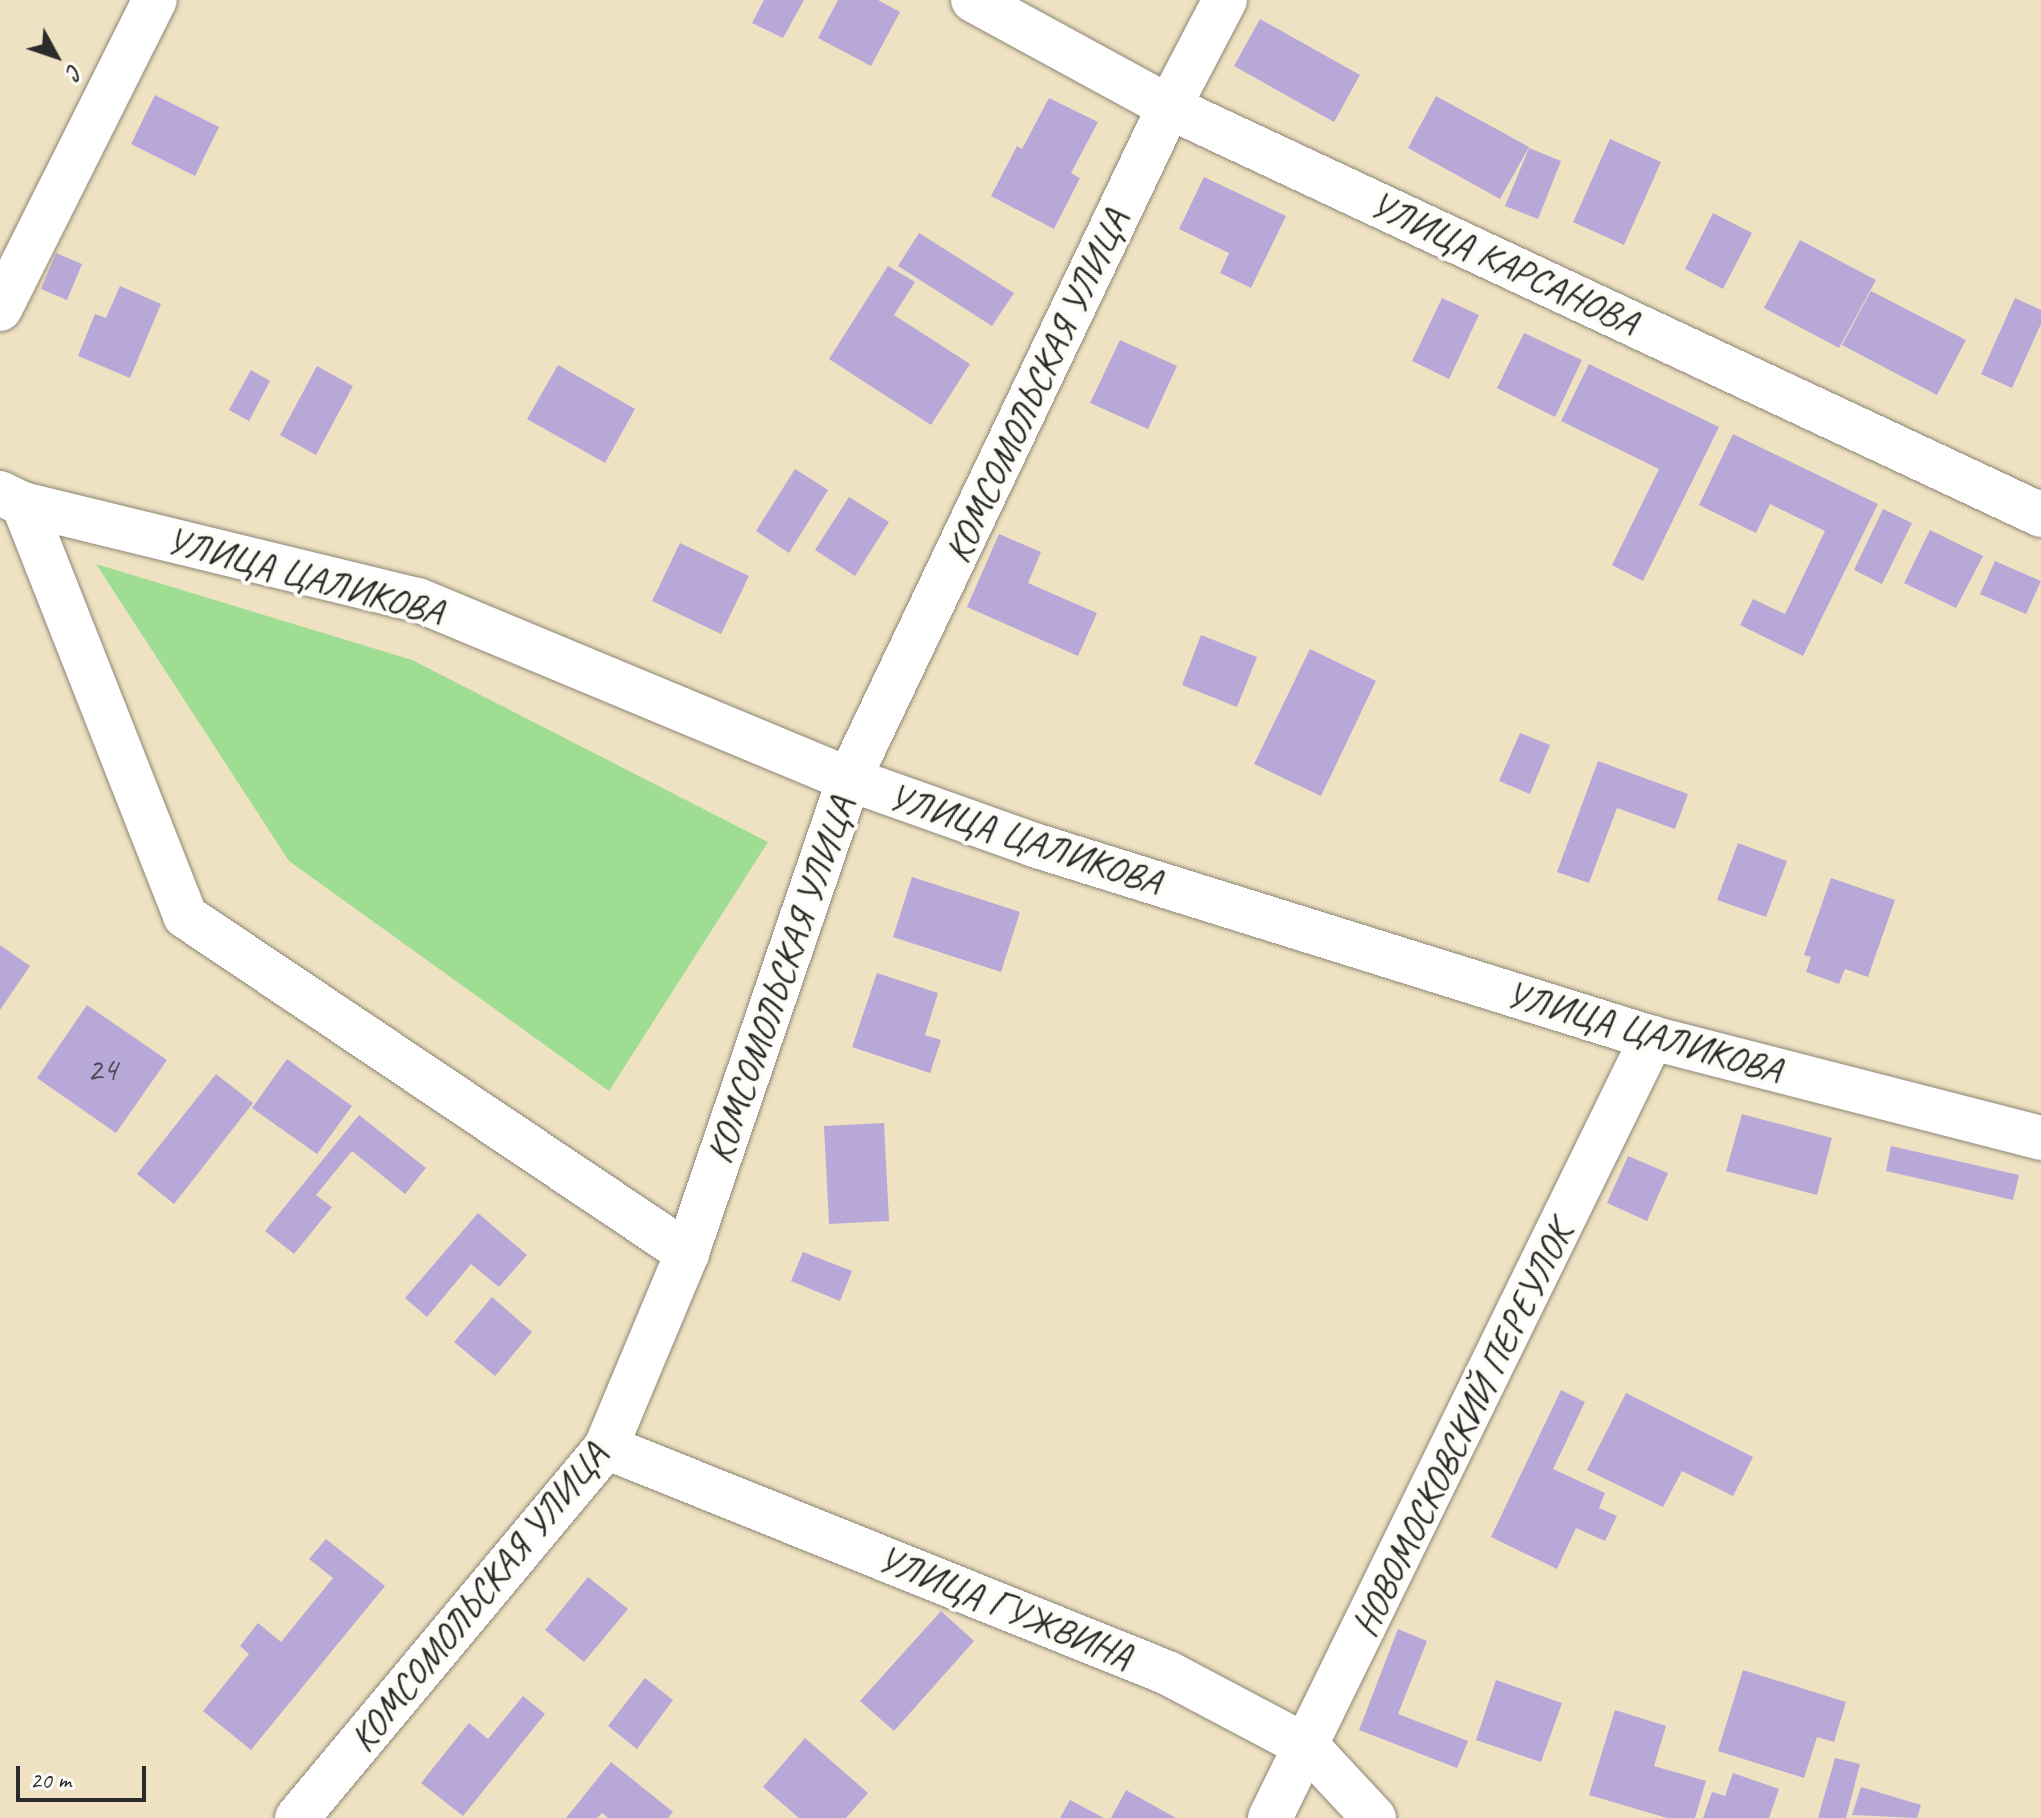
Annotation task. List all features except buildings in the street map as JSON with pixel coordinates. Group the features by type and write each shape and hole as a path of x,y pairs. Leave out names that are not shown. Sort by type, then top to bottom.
{"street":[{"path":"0,309 155,0"},
{"name":"УЛИЦА КАРСАНОВА","path":"973,0 1169,107 2041,515"},
{"name":"КОМСОМОЛЬСКАЯ УЛИЦА","path":"297,1818 606,1447 687,1253 849,779 1169,107 1225,0"},
{"name":"УЛИЦА ЦАЛИКОВА","path":"12,498 418,600 849,779 1034,845 1652,1038 2041,1138"},
{"name":"УЛИЦА ЦАЛИКОВА","path":"12,498 185,916 687,1253"},
{"name":"НОВОМОСКОВСКИЙ ПЕРЕУЛОК","path":"1270,1818 1308,1747 1652,1038"},
{"name":"УЛИЦА ГУЖВИНА","path":"606,1447 1168,1673 1308,1747 1374,1818"}],"green space":[{"path":"96,564 412,660 768,842 609,1091 289,861"}]}
